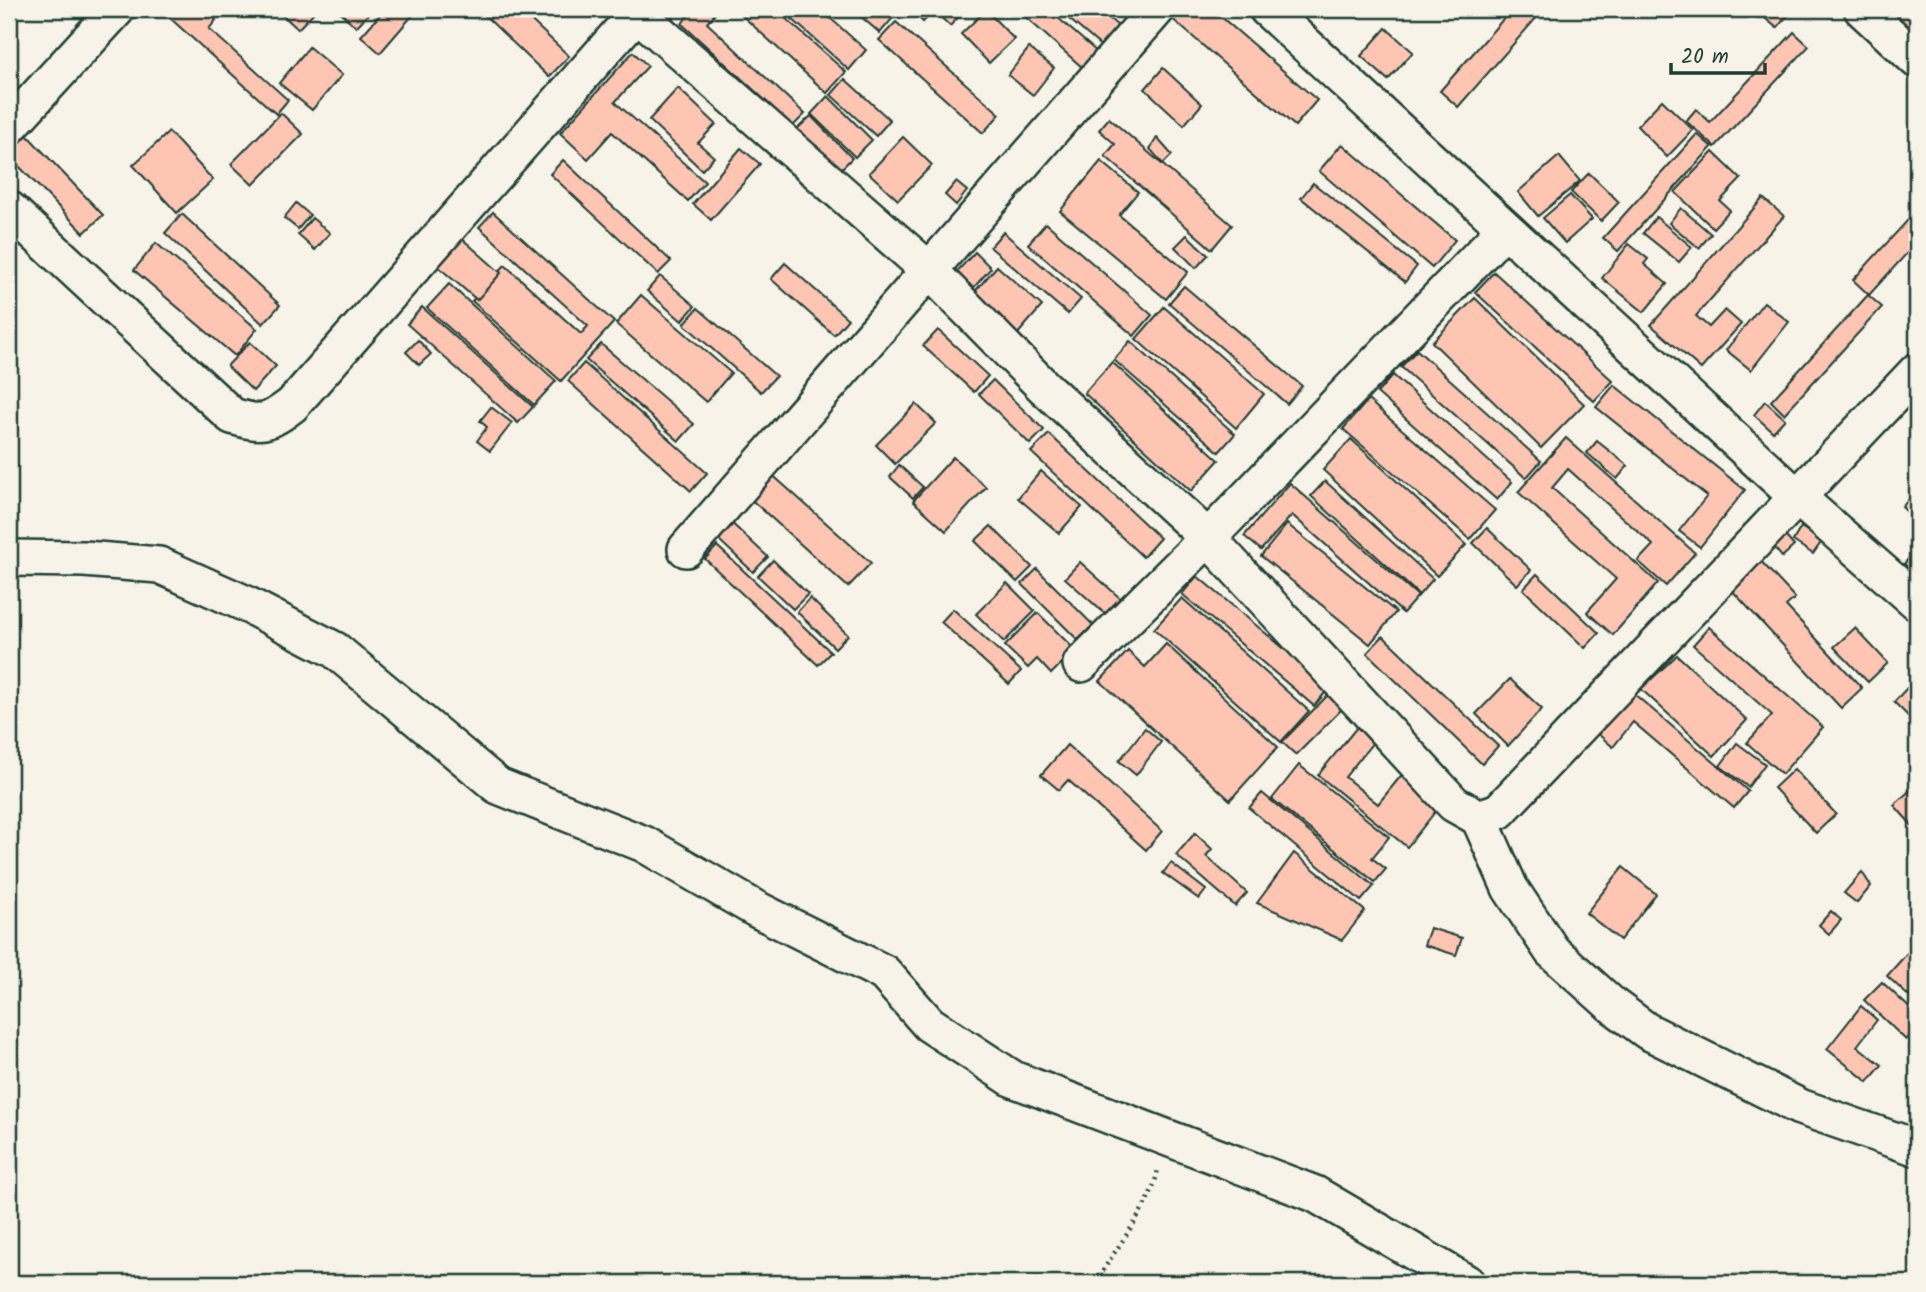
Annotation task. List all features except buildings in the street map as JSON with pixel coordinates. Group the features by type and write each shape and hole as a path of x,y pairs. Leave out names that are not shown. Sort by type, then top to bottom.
{"street":[{"path":"9,127 117,9"},
{"path":"686,549 1157,9"},
{"path":"1267,9 1796,496 1917,602"},
{"path":"1862,9 1917,60"},
{"path":"9,209 232,416 255,423 272,420 292,405 637,10 930,271 1044,387 1208,538 1454,804 1479,818 1510,888 1552,951 1621,1012 1647,1031 1800,1107 1917,1148"},
{"path":"1081,664 1208,538 1505,229"},
{"path":"1479,818 1499,811 1917,371"},
{"path":"9,558 84,559 159,565 244,603 335,650 498,786 644,844 756,909 884,973 929,1024 1013,1079 1315,1194 1467,1283"}],"path":[{"path":"1096,1283 1110,1255 1156,1186 1162,1136"}]}
